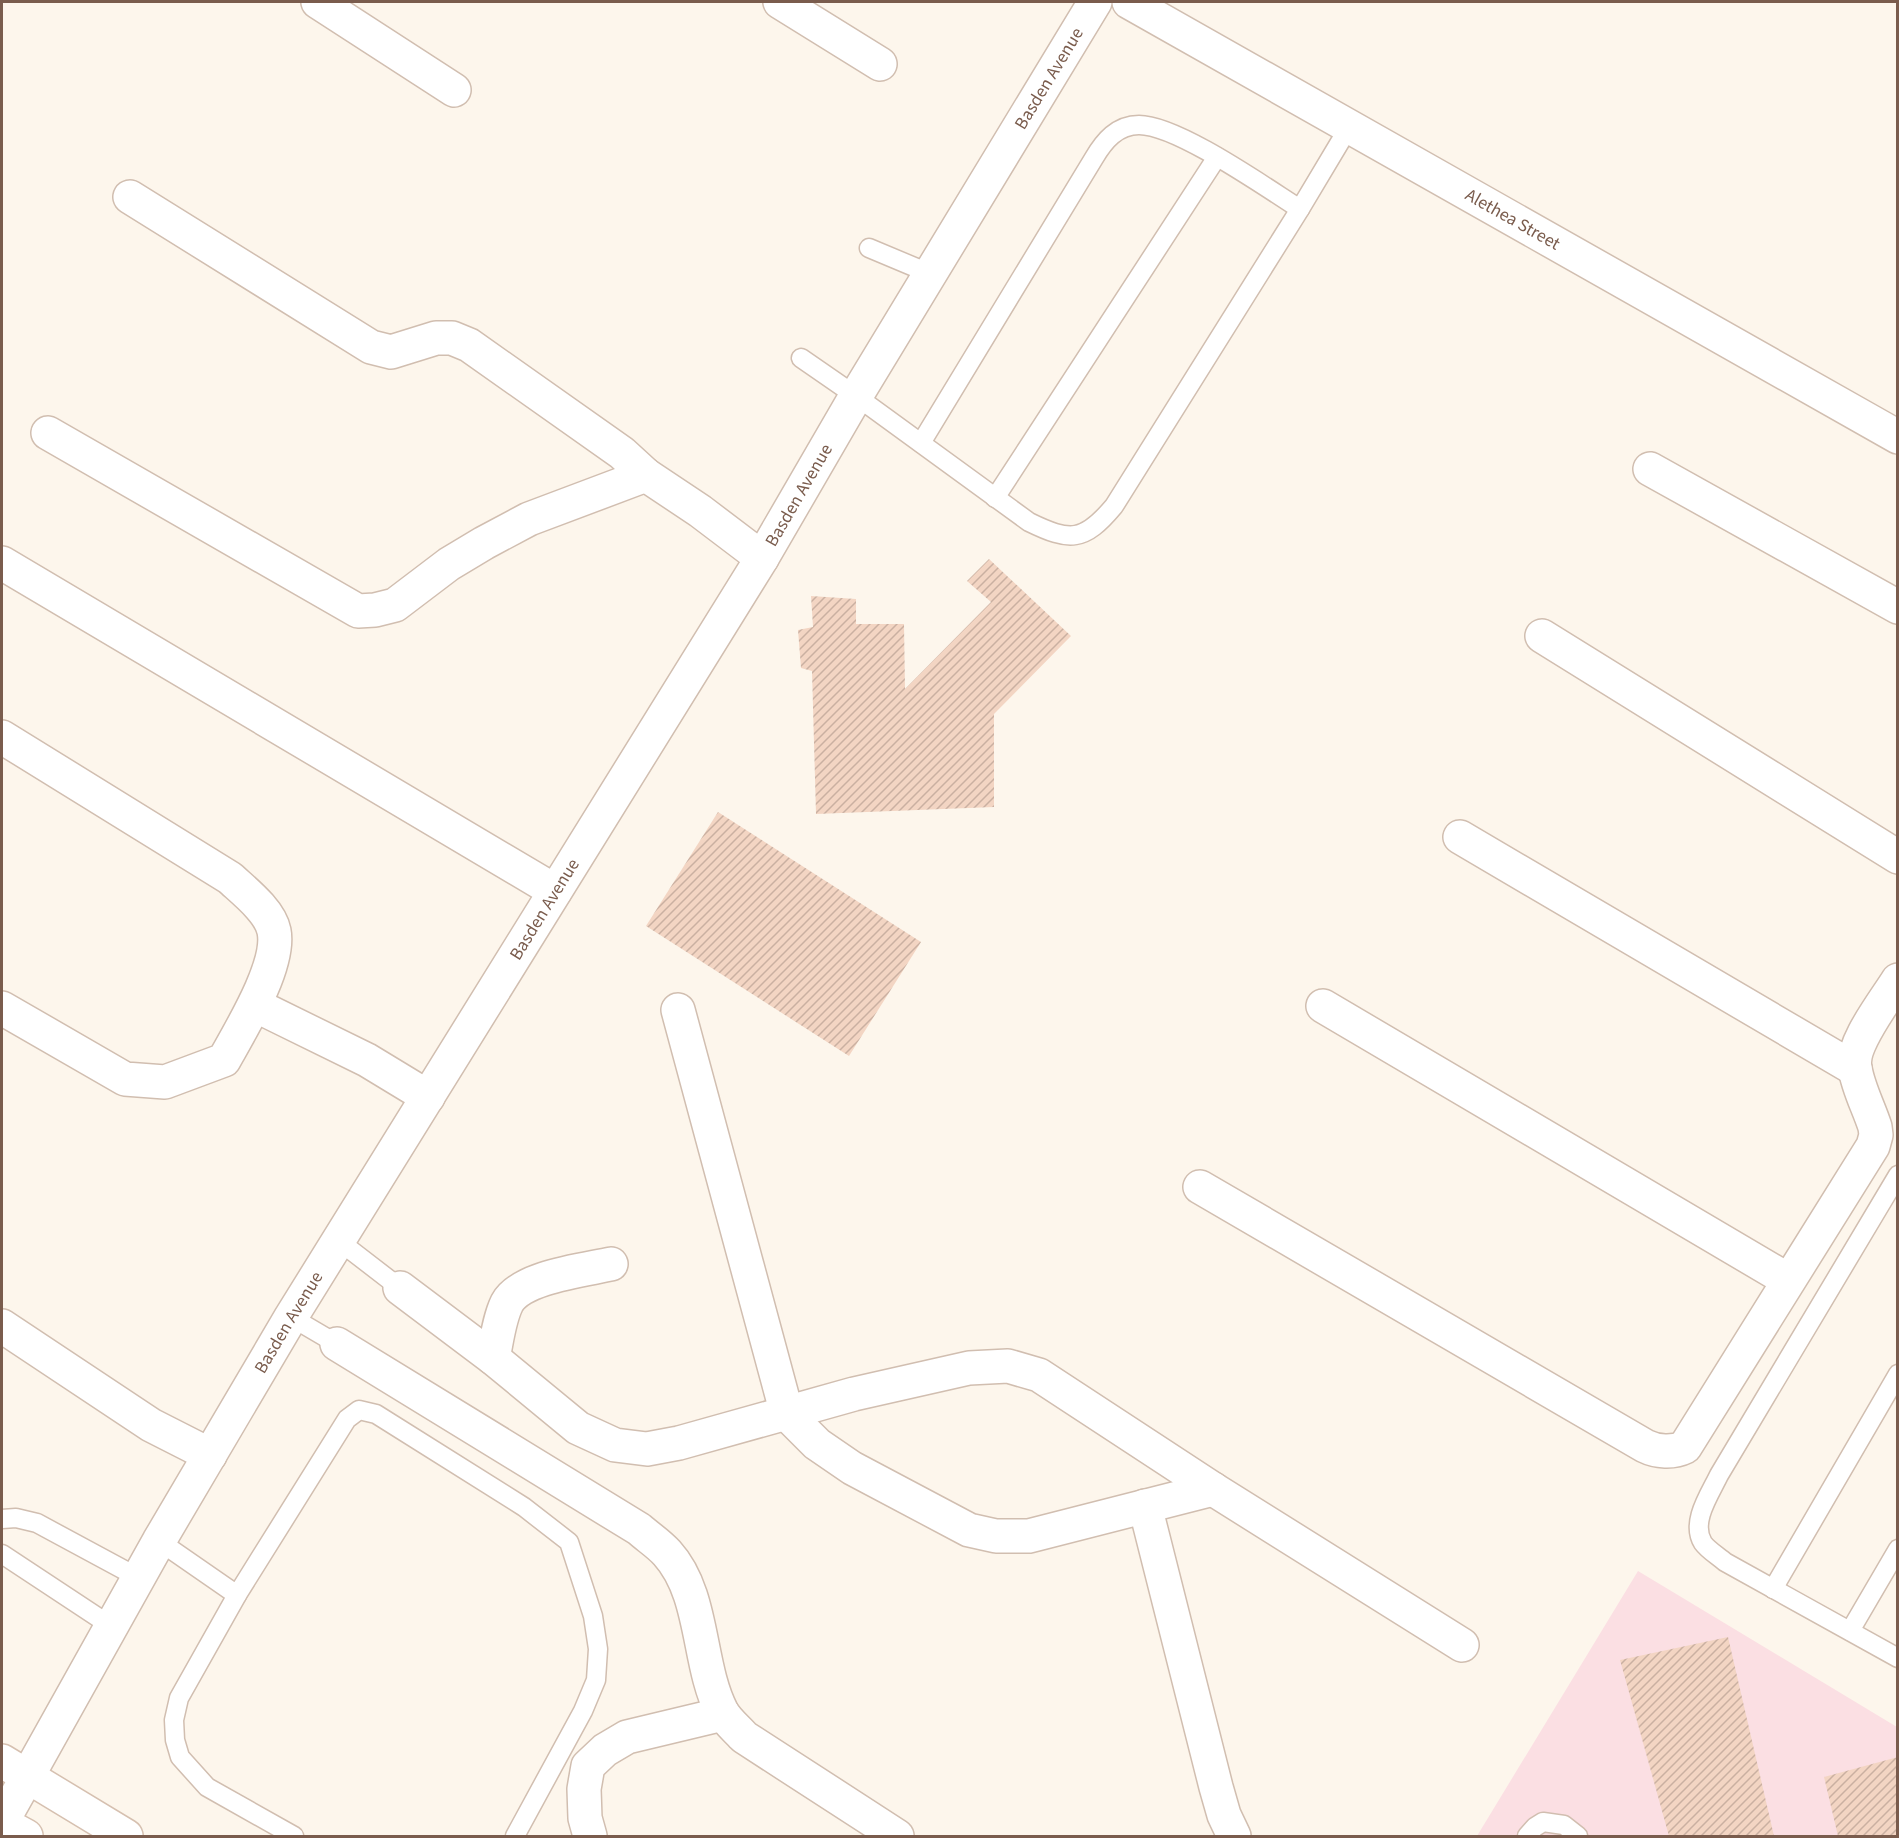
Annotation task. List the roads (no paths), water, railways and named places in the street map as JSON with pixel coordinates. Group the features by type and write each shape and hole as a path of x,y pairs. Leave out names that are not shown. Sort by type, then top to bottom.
{"street":[{"path":"318,2 454,90"},
{"path":"780,2 880,64"},
{"name":"Basden Avenue","path":"2,1823 14,1768 111,1626 159,1540 291,1317 762,558 856,396 1095,2"},
{"name":"Alethea Street","path":"1129,2 1898,437"},
{"path":"130,197 371,347 391,352 436,338 452,338 469,345 622,453 646,475 700,511 762,558"},
{"path":"48,433 358,611 395,605 449,564 529,519 646,475"},
{"path":"1650,469 1898,607"},
{"path":"2,563 555,891"},
{"path":"1542,636 1898,856"},
{"path":"2,737 230,878 260,905 274,931 273,960 255,1005 224,1060 165,1082 125,1079 2,1008"},
{"path":"1460,837 1855,1069"},
{"path":"1200,1187 1651,1449 1678,1451 1685,1447 1873,1146 1876,1135 1875,1127 1855,1069 1854,1056 1858,1044 1898,980"},
{"path":"255,1005 367,1060 428,1097"},
{"path":"1323,1006 1788,1280"},
{"path":"678,1010 787,1414 817,1444 852,1468 969,1530 996,1536 1029,1536 1213,1489"},
{"path":"493,1358 508,1300 543,1279 611,1264"},
{"path":"400,1288 493,1358 578,1428 615,1444 647,1449 679,1443 854,1394 969,1368 1008,1366 1039,1375 1213,1489 1462,1645"},
{"path":"2,1326 151,1425 210,1455"},
{"path":"337,1344 639,1529 668,1554 684,1581 697,1621 712,1687 723,1714 744,1737 853,1822 897,1836"},
{"path":"1145,1506 1216,1787 1224,1815 1234,1836"},
{"path":"590,1836 584,1789 588,1766 604,1750 627,1737 723,1714"},
{"path":"14,1768 126,1836"},
{"path":"2,1823 26,1836"}],"lane":[{"path":"921,443 1094,158 1112,134 1126,127 1139,125 1159,128 1217,157 1300,209"},
{"path":"801,358 1029,522 1054,534 1070,536 1083,532 1099,524 1114,506 1349,127"},
{"path":"995,498 1217,157"},
{"path":"869,248 931,274"},
{"path":"1898,1175 1719,1475 1703,1508 1698,1529 1703,1543 1725,1562 1898,1658"},
{"path":"339,1241 400,1288"},
{"path":"291,1317 337,1344"},
{"path":"1773,1588 1898,1374"},
{"path":"294,1836 207,1786 180,1757 175,1740 174,1719 179,1698 237,1595 347,1419 359,1410 376,1414 386,1420 524,1507 569,1542 593,1616 598,1649 596,1680 584,1711 515,1836"},
{"path":"2,1519 16,1518 37,1523 139,1578"},
{"path":"159,1540 237,1595"},
{"path":"1850,1631 1898,1549"},
{"path":"2,1554 111,1626"},
{"path":"1527,1836 1543,1822 1564,1825 1578,1836"}]}
